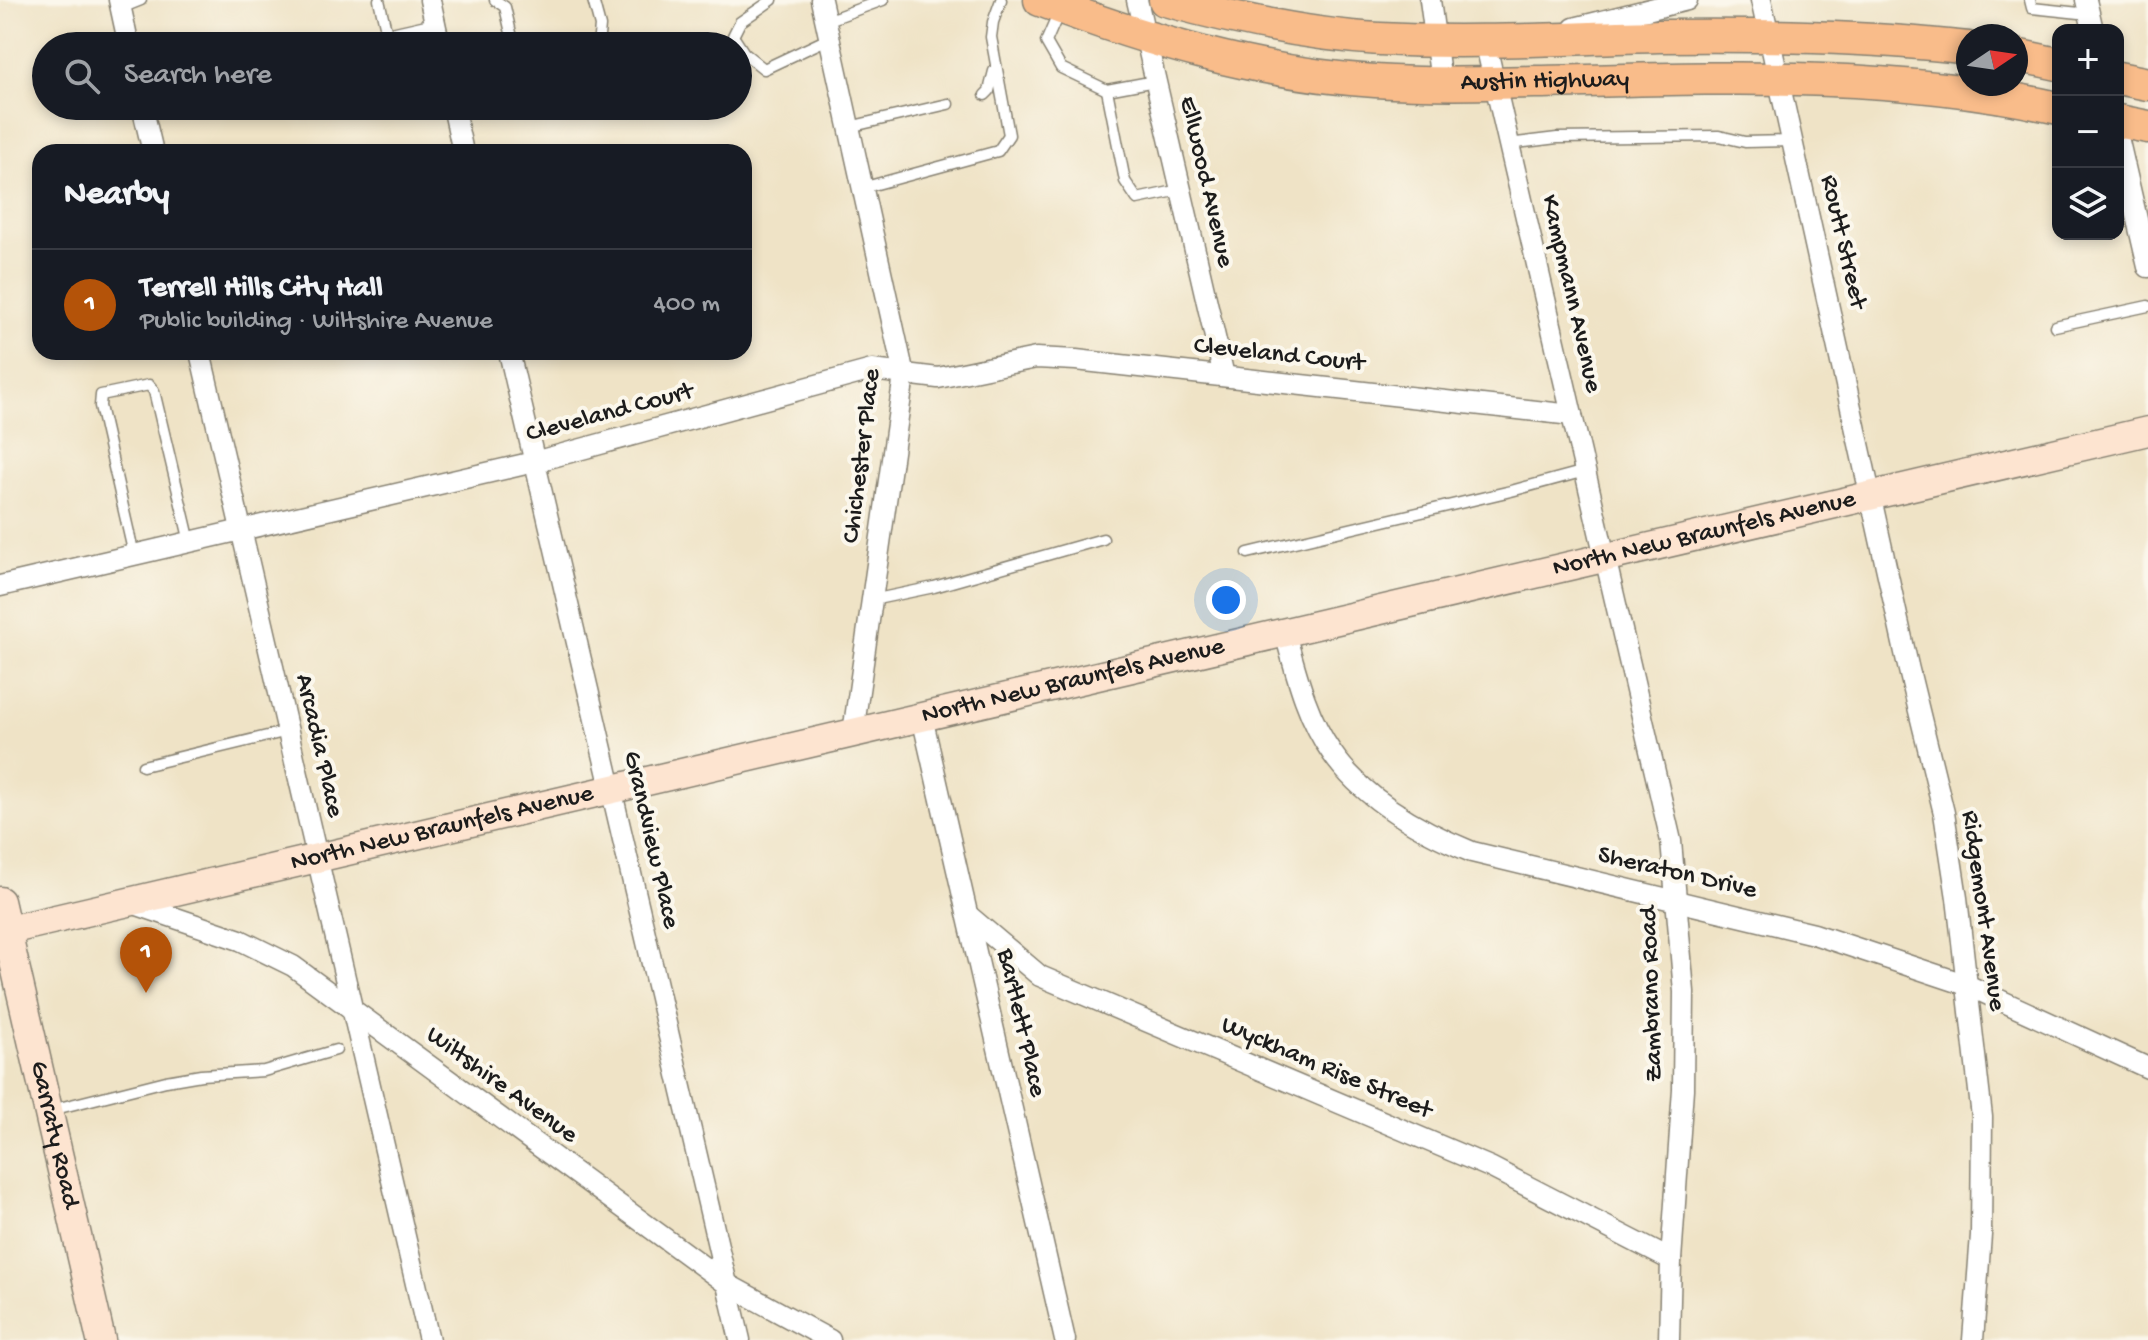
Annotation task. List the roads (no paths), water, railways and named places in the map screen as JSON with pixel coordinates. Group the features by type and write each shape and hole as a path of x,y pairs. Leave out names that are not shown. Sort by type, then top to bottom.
{"main road":[{"name":"Austin Highway","path":"1165,0 1302,29 1378,39 1485,41 1770,36 1899,40 1956,47"},
{"name":"Austin Highway","path":"1051,4 1187,51 1296,72 1375,81 1494,83 1779,78 1896,83 1990,93 2052,107"},
{"path":"2028,58 2052,63"},
{"path":"2124,79 2148,84"},
{"path":"2124,122 2148,127"}],"street":[{"path":"430,0 437,32"},
{"name":"Chichester Place","path":"821,0 904,375 853,733"},
{"name":"Ellwood Avenue","path":"1137,0 1224,376"},
{"path":"1528,39 1687,0"},
{"name":"Routt Street","path":"1761,0 1873,496"},
{"path":"1427,1 1441,82"},
{"path":"120,4 126,32"},
{"name":"Kampmann Avenue","path":"1485,41 1606,558"},
{"path":"145,120 151,144"},
{"path":"456,120 461,144"},
{"path":"2124,156 2143,218 2148,267"},
{"name":"Cleveland Court","path":"0,586 534,462 872,370 938,378 1036,358 1572,415"},
{"name":"Arcadia Place","path":"202,360 429,1340"},
{"name":"Grandview Place","path":"511,360 740,1340"},
{"name":"North New Braunfels Avenue","path":"4,931 2148,431"},
{"name":"Ridgemont Avenue","path":"1873,496 1908,666 1944,813 1967,985 1982,1117 1981,1235 1973,1340"},
{"name":"Zambrano Road","path":"1606,558 1671,841 1684,992 1683,1089 1671,1260 1669,1340"},
{"name":"Sheraton Drive","path":"1285,633 1297,678 1331,752 1355,781 1435,837 1472,852 1814,934 1967,985 2148,1068"},
{"name":"Bartlett Place","path":"922,717 1065,1340"},
{"name":"Garraty Road","path":"0,901 4,931 49,1110 101,1340"},
{"name":"Wiltshire Avenue","path":"129,902 240,940 293,966 727,1284 830,1340"},
{"name":"Wyckham Rise Street","path":"969,916 1040,976 1490,1167 1671,1260"}],"lane":[{"path":"120,4 141,0"},
{"path":"379,0 387,32"},
{"path":"495,0 505,7 511,32"},
{"path":"593,0 599,32"},
{"path":"735,32 740,22 772,0"},
{"path":"752,59 764,69 883,0"},
{"path":"862,188 998,151 1005,145 1009,135 991,37 1001,0"},
{"path":"2030,0 2032,8 2090,15"},
{"path":"1051,4 1046,42 1061,68 1107,90 1155,81"},
{"path":"396,32 435,23"},
{"path":"985,95 995,68"},
{"path":"1107,90 1125,181 1137,199 1180,190"},
{"path":"849,127 948,104"},
{"path":"1508,144 1557,138 1719,136 1745,142 1793,141"},
{"path":"2055,326 2148,306"},
{"path":"134,555 100,406 101,395 149,385 154,391 190,542"},
{"path":"1248,553 1585,471"},
{"path":"872,600 934,587 1103,539"},
{"path":"143,766 288,731"},
{"path":"49,1110 178,1079 264,1071 336,1050"}],"place":[{"name":"Terrell Hills City Hall","path":"146,993"}]}
